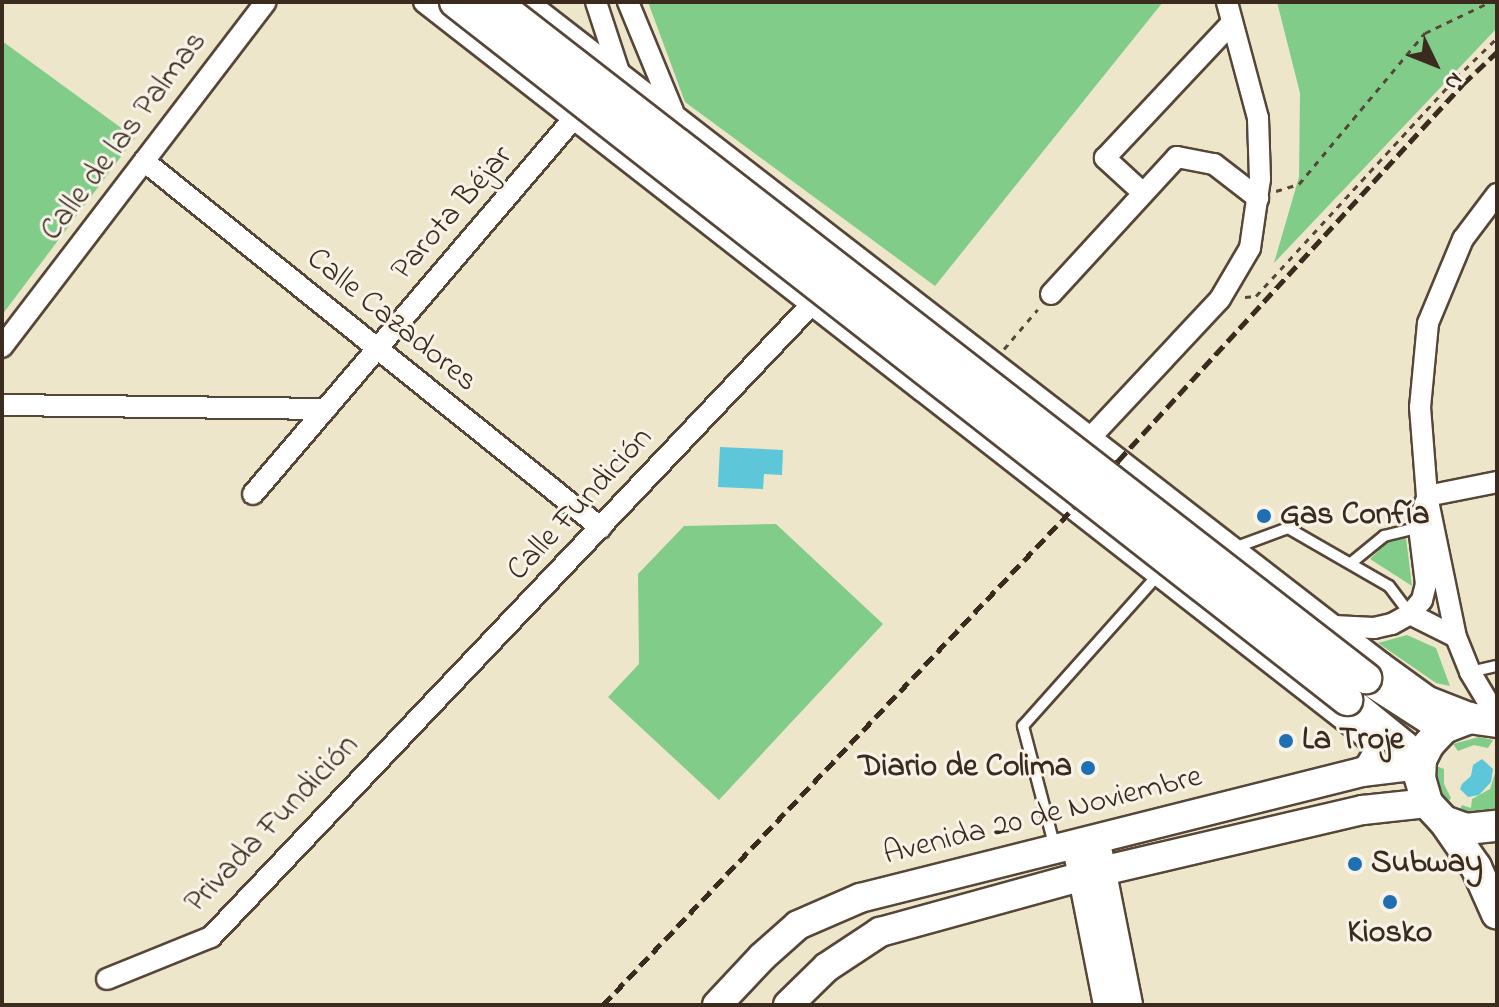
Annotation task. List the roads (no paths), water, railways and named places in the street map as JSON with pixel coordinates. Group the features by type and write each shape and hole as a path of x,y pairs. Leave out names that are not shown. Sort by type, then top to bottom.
{"main road":[{"path":"455,2 1357,689 1444,728"},
{"path":"495,2 1357,689 1421,762"},
{"path":"1493,719 1470,718 1444,728 1429,744 1421,762 1422,791 1476,867 1497,914"},
{"name":"Avenida 20 de Noviembre","path":"717,1005 762,957 798,925 860,898 1362,772 1421,762"},
{"name":"Avenida 20 de Noviembre","path":"788,1005 827,967 880,932 1092,874 1363,810 1436,812"},
{"path":"1436,812 1466,829 1497,826"},
{"path":"1076,845 1092,874 1128,1005"},
{"path":"1092,874 1108,1005"}],"street":[{"name":"Calle de las Palmas","path":"2,347 266,2"},
{"path":"424,2 1368,740 1374,752 1362,772"},
{"path":"528,2 1094,442 1429,697 1493,719"},
{"path":"596,2 619,72"},
{"path":"628,2 675,114"},
{"path":"1094,442 1220,299 1250,248 1258,198 1258,118 1227,2"},
{"path":"1143,193 1105,158 1231,24"},
{"name":"Parota Béjar","path":"253,494 574,118"},
{"path":"1051,294 1177,157 1214,164 1258,198"},
{"name":"Calle Cazadores","path":"144,161 601,528"},
{"path":"1493,719 1456,637 1427,496 1420,407 1428,323 1463,239 1497,194"},
{"name":"Calle Fundición","path":"392,747 812,304"},
{"path":"2,405 326,409"},
{"path":"1058,495 1073,493 1092,475 1099,462 1094,442"},
{"path":"1427,496 1497,482"},
{"path":"1112,537 1107,523 1111,507 1120,496 1137,487 1156,488"},
{"path":"1334,626 1374,628 1410,614 1422,600 1426,584 1419,527 1427,496"},
{"path":"1410,614 1456,637"},
{"name":"Privada Fundición","path":"107,979 211,937 392,747"}],"lane":[{"path":"1351,563 1384,536 1419,527"},
{"path":"1234,548 1288,528 1389,586 1410,614"},
{"path":"1076,845 1023,726 1159,574"},
{"path":"1470,672 1497,666"}],"water":[{"path":"720,447 783,450 782,475 764,474 763,489 718,487"},
{"path":"1482,759 1493,769 1491,782 1479,795 1468,797 1460,789 1471,776 1473,765"}],"railway":[{"path":"603,1005 1118,461 1463,84 1497,52"}],"place":[{"name":"Gas Confía","path":"1264,516"},
{"name":"La Troje","path":"1286,741"},
{"name":"Diario de Colima","path":"1088,768"},
{"name":"Subway","path":"1355,864"},
{"name":"Kiosko","path":"1390,902"}]}
